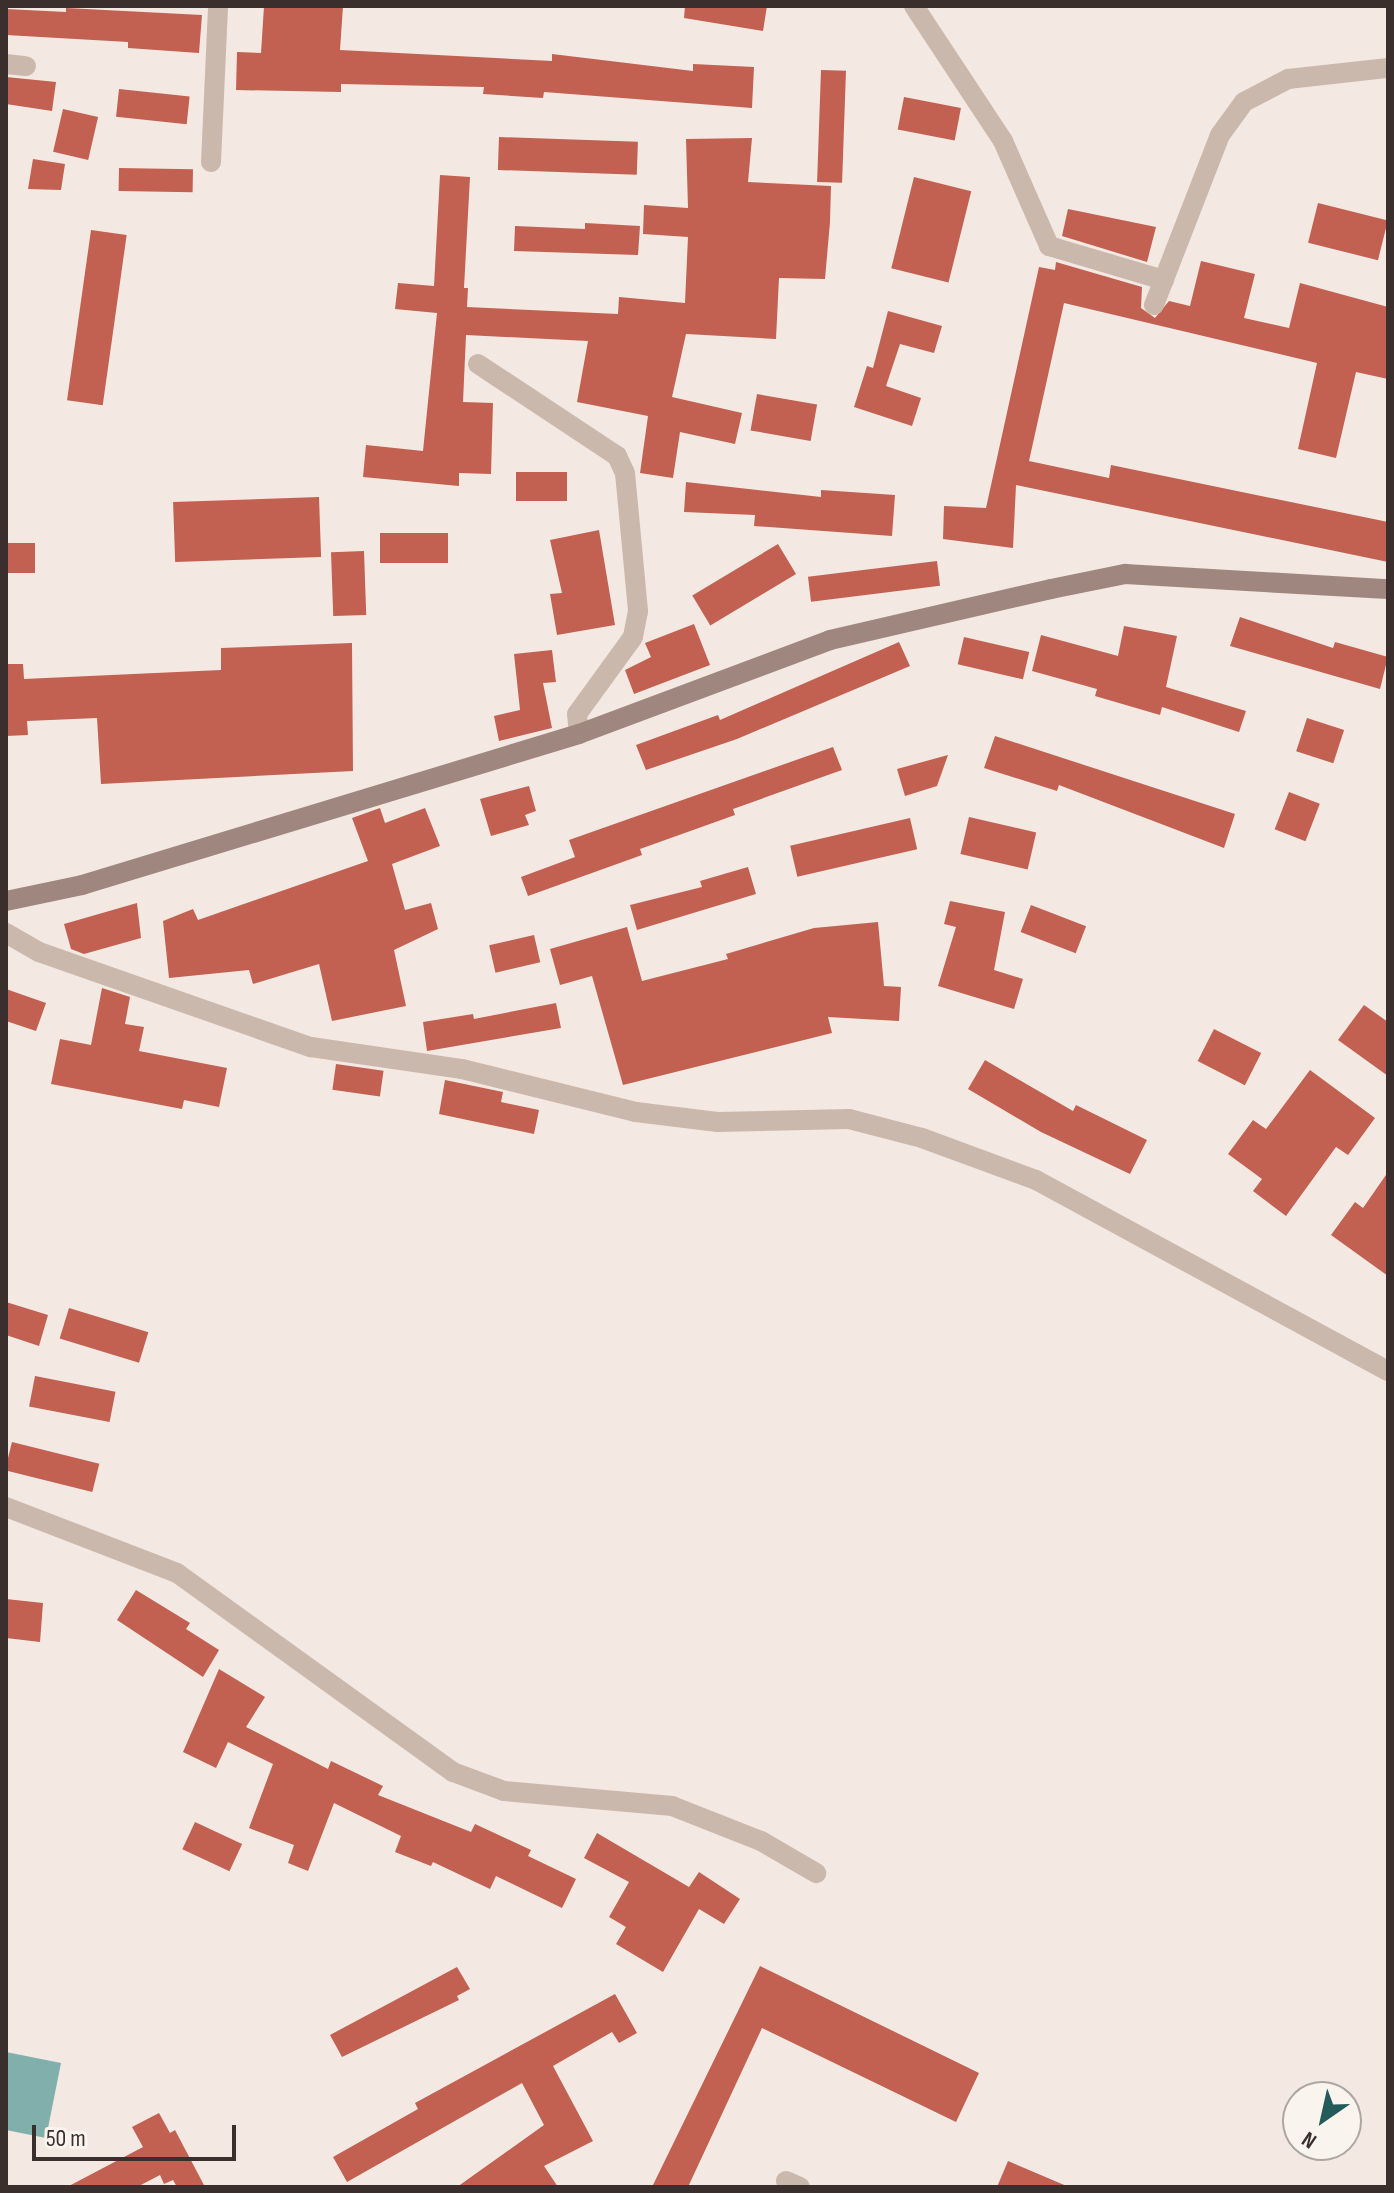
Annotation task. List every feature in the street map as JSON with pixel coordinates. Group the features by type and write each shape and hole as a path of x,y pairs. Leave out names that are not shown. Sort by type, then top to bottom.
{"street":[{"path":"211,162 218,6"},
{"path":"914,6 1003,141 1049,246 1164,280"},
{"path":"1154,305 1220,135 1244,102 1288,79 1388,68"},
{"path":"478,364 617,456 625,473 638,611 633,637 577,714 579,734"},
{"path":"6,901 82,885 579,734 830,640 1125,574 1388,589"},
{"path":"6,933 39,952 311,1047 462,1069 636,1112 717,1122 849,1119 922,1138 1036,1180 1388,1371"},
{"path":"6,1507 67,1526 177,1573 453,1772 504,1791 672,1806 761,1841 816,1873"}],"water":[{"path":"6,2052 61,2063 46,2138 6,2130"}],"building":[{"path":"264,6 343,6 340,50 552,61 552,54 693,71 693,64 754,67 752,108 544,92 543,98 483,94 484,87 341,84 341,92 236,90 237,52 261,53"},
{"path":"685,6 767,6 763,31 684,18"},
{"path":"66,8 202,15 199,53 128,48 128,42 6,35 6,9 66,12"},
{"path":"821,70 846,71 842,183 817,182"},
{"path":"6,77 56,82 52,111 6,104"},
{"path":"119,89 190,96 187,124 116,117"},
{"path":"904,97 961,108 955,140 898,129"},
{"path":"63,109 98,117 88,160 53,152"},
{"path":"499,137 638,142 637,175 498,170"},
{"path":"752,138 748,182 831,186 830,222 825,279 779,278 776,339 686,334 672,397 742,413 735,444 680,432 673,478 640,473 648,416 577,402 588,341 466,335 463,402 493,403 491,474 459,473 459,486 363,477 366,445 423,451 437,313 395,309 398,283 434,286 440,175 470,177 464,288 468,288 467,307 618,314 619,297 685,303 688,237 643,234 644,205 688,208 686,139"},
{"path":"33,159 65,164 61,190 28,189"},
{"path":"119,168 193,169 193,192 119,191"},
{"path":"914,177 971,191 949,282 891,268"},
{"path":"1318,203 1388,220 1378,260 1308,243"},
{"path":"1068,209 1156,227 1147,262 1062,236"},
{"path":"585,223 640,226 638,255 514,251 515,226 585,229"},
{"path":"91,230 127,235 103,405 67,400"},
{"path":"1201,261 1255,274 1244,318 1289,328 1300,283 1388,307 1388,379 1356,372 1336,458 1298,449 1317,363 1064,303 1029,461 1109,478 1111,465 1388,522 1388,562 1016,485 1013,548 943,539 944,506 986,508 1039,267 1055,270 1056,262 1142,287 1141,308 1155,318 1169,301 1190,306"},
{"path":"888,311 942,326 934,353 900,344 886,386 921,398 912,426 854,407 867,366 873,368"},
{"path":"757,394 817,405 811,441 751,430"},
{"path":"516,472 567,472 567,501 516,501"},
{"path":"686,482 821,497 821,490 895,495 892,536 754,526 755,515 684,512"},
{"path":"319,497 321,557 175,562 173,502"},
{"path":"599,530 615,625 557,635 550,594 562,593 550,540"},
{"path":"380,533 448,533 448,563 380,563"},
{"path":"6,543 35,543 35,573 6,573"},
{"path":"778,544 796,574 710,626 692,596"},
{"path":"364,551 366,615 333,616 331,552"},
{"path":"937,561 940,586 811,602 808,577"},
{"path":"1240,617 1333,648 1335,642 1388,657 1380,689 1230,646"},
{"path":"694,624 710,665 634,694 625,670 651,657 645,643"},
{"path":"1124,626 1177,636 1166,687 1246,711 1239,732 1162,707 1160,715 1095,696 1097,689 1032,671 1041,635 1118,656"},
{"path":"964,637 1029,652 1023,679 958,664"},
{"path":"899,642 910,666 737,739 646,770 636,745 718,715 720,720"},
{"path":"352,643 353,771 101,784 97,718 27,721 28,735 6,736 6,664 23,664 24,679 221,670 221,648"},
{"path":"552,650 556,682 543,683 552,728 499,741 494,716 520,710 514,654"},
{"path":"1307,718 1344,730 1333,763 1296,751"},
{"path":"995,736 1235,814 1224,848 1059,785 1057,791 984,768"},
{"path":"833,747 842,770 733,809 735,815 640,849 642,855 528,896 521,877 575,857 569,840"},
{"path":"948,755 937,786 905,796 897,769"},
{"path":"529,786 536,811 525,815 529,825 491,836 480,799"},
{"path":"1289,792 1320,804 1305,841 1275,829"},
{"path":"380,808 385,823 425,808 440,846 392,864 405,910 431,903 438,929 394,950 406,1006 332,1021 319,964 253,984 249,970 169,978 163,921 193,909 198,920 368,861 352,818"},
{"path":"969,817 1036,833 1028,870 960,854"},
{"path":"910,818 917,849 797,877 790,846"},
{"path":"748,867 756,894 637,930 630,905 702,887 700,881"},
{"path":"950,901 1005,912 994,970 1023,979 1014,1009 938,986 956,927 944,924"},
{"path":"137,903 141,938 84,954 71,949 64,924"},
{"path":"1031,905 1086,926 1076,953 1021,932"},
{"path":"878,922 884,986 901,987 899,1021 828,1017 832,1033 623,1085 592,976 560,985 550,949 627,927 642,981 728,959 726,954 814,928"},
{"path":"534,935 540,962 495,973 489,945"},
{"path":"102,988 130,997 125,1024 144,1027 139,1051 227,1068 219,1107 184,1100 182,1109 51,1084 60,1039 91,1045"},
{"path":"6,989 46,1003 36,1031 6,1021"},
{"path":"556,1003 561,1028 427,1051 423,1022 473,1014 474,1019"},
{"path":"1364,1005 1388,1022 1388,1076 1338,1040"},
{"path":"1214,1029 1261,1053 1245,1085 1198,1061"},
{"path":"985,1060 1073,1111 1076,1105 1147,1140 1130,1174 1041,1132 968,1089"},
{"path":"336,1064 384,1071 380,1096 332,1090"},
{"path":"1310,1070 1375,1118 1348,1155 1336,1147 1286,1216 1253,1191 1262,1179 1228,1154 1253,1120 1266,1129"},
{"path":"445,1080 503,1092 501,1102 539,1110 534,1134 439,1114"},
{"path":"1388,1172 1388,1276 1331,1235 1355,1202 1363,1208"},
{"path":"6,1302 48,1315 39,1346 6,1335"},
{"path":"69,1308 148,1332 139,1363 60,1339"},
{"path":"35,1376 115,1392 110,1422 29,1406"},
{"path":"12,1442 99,1464 92,1492 6,1470"},
{"path":"136,1590 190,1623 186,1629 219,1650 203,1677 117,1620"},
{"path":"6,1599 43,1603 40,1642 6,1638"},
{"path":"219,1669 265,1697 246,1727 328,1769 331,1761 383,1786 378,1795 471,1832 475,1824 531,1850 528,1856 576,1879 562,1908 496,1876 490,1889 433,1862 431,1866 395,1852 401,1836 334,1803 308,1871 288,1863 294,1845 249,1828 273,1764 228,1742 216,1768 183,1752"},
{"path":"195,1822 242,1844 229,1871 182,1849"},
{"path":"597,1833 689,1887 699,1872 740,1899 724,1924 699,1909 663,1972 616,1944 626,1927 609,1917 629,1882 584,1858"},
{"path":"760,1966 979,2073 956,2122 762,2028 688,2187 652,2187"},
{"path":"457,1967 470,1989 457,1996 459,2000 342,2057 330,2035"},
{"path":"615,1994 637,2033 619,2043 612,2032 553,2066 593,2141 544,2166 558,2187 457,2187 544,2125 522,2083 347,2182 333,2157 418,2109 415,2103"},
{"path":"159,2113 170,2133 175,2130 205,2187 177,2187 173,2180 164,2184 160,2175 137,2187 67,2187 143,2147 132,2127"},
{"path":"1008,2161 1069,2187 997,2187"}]}
